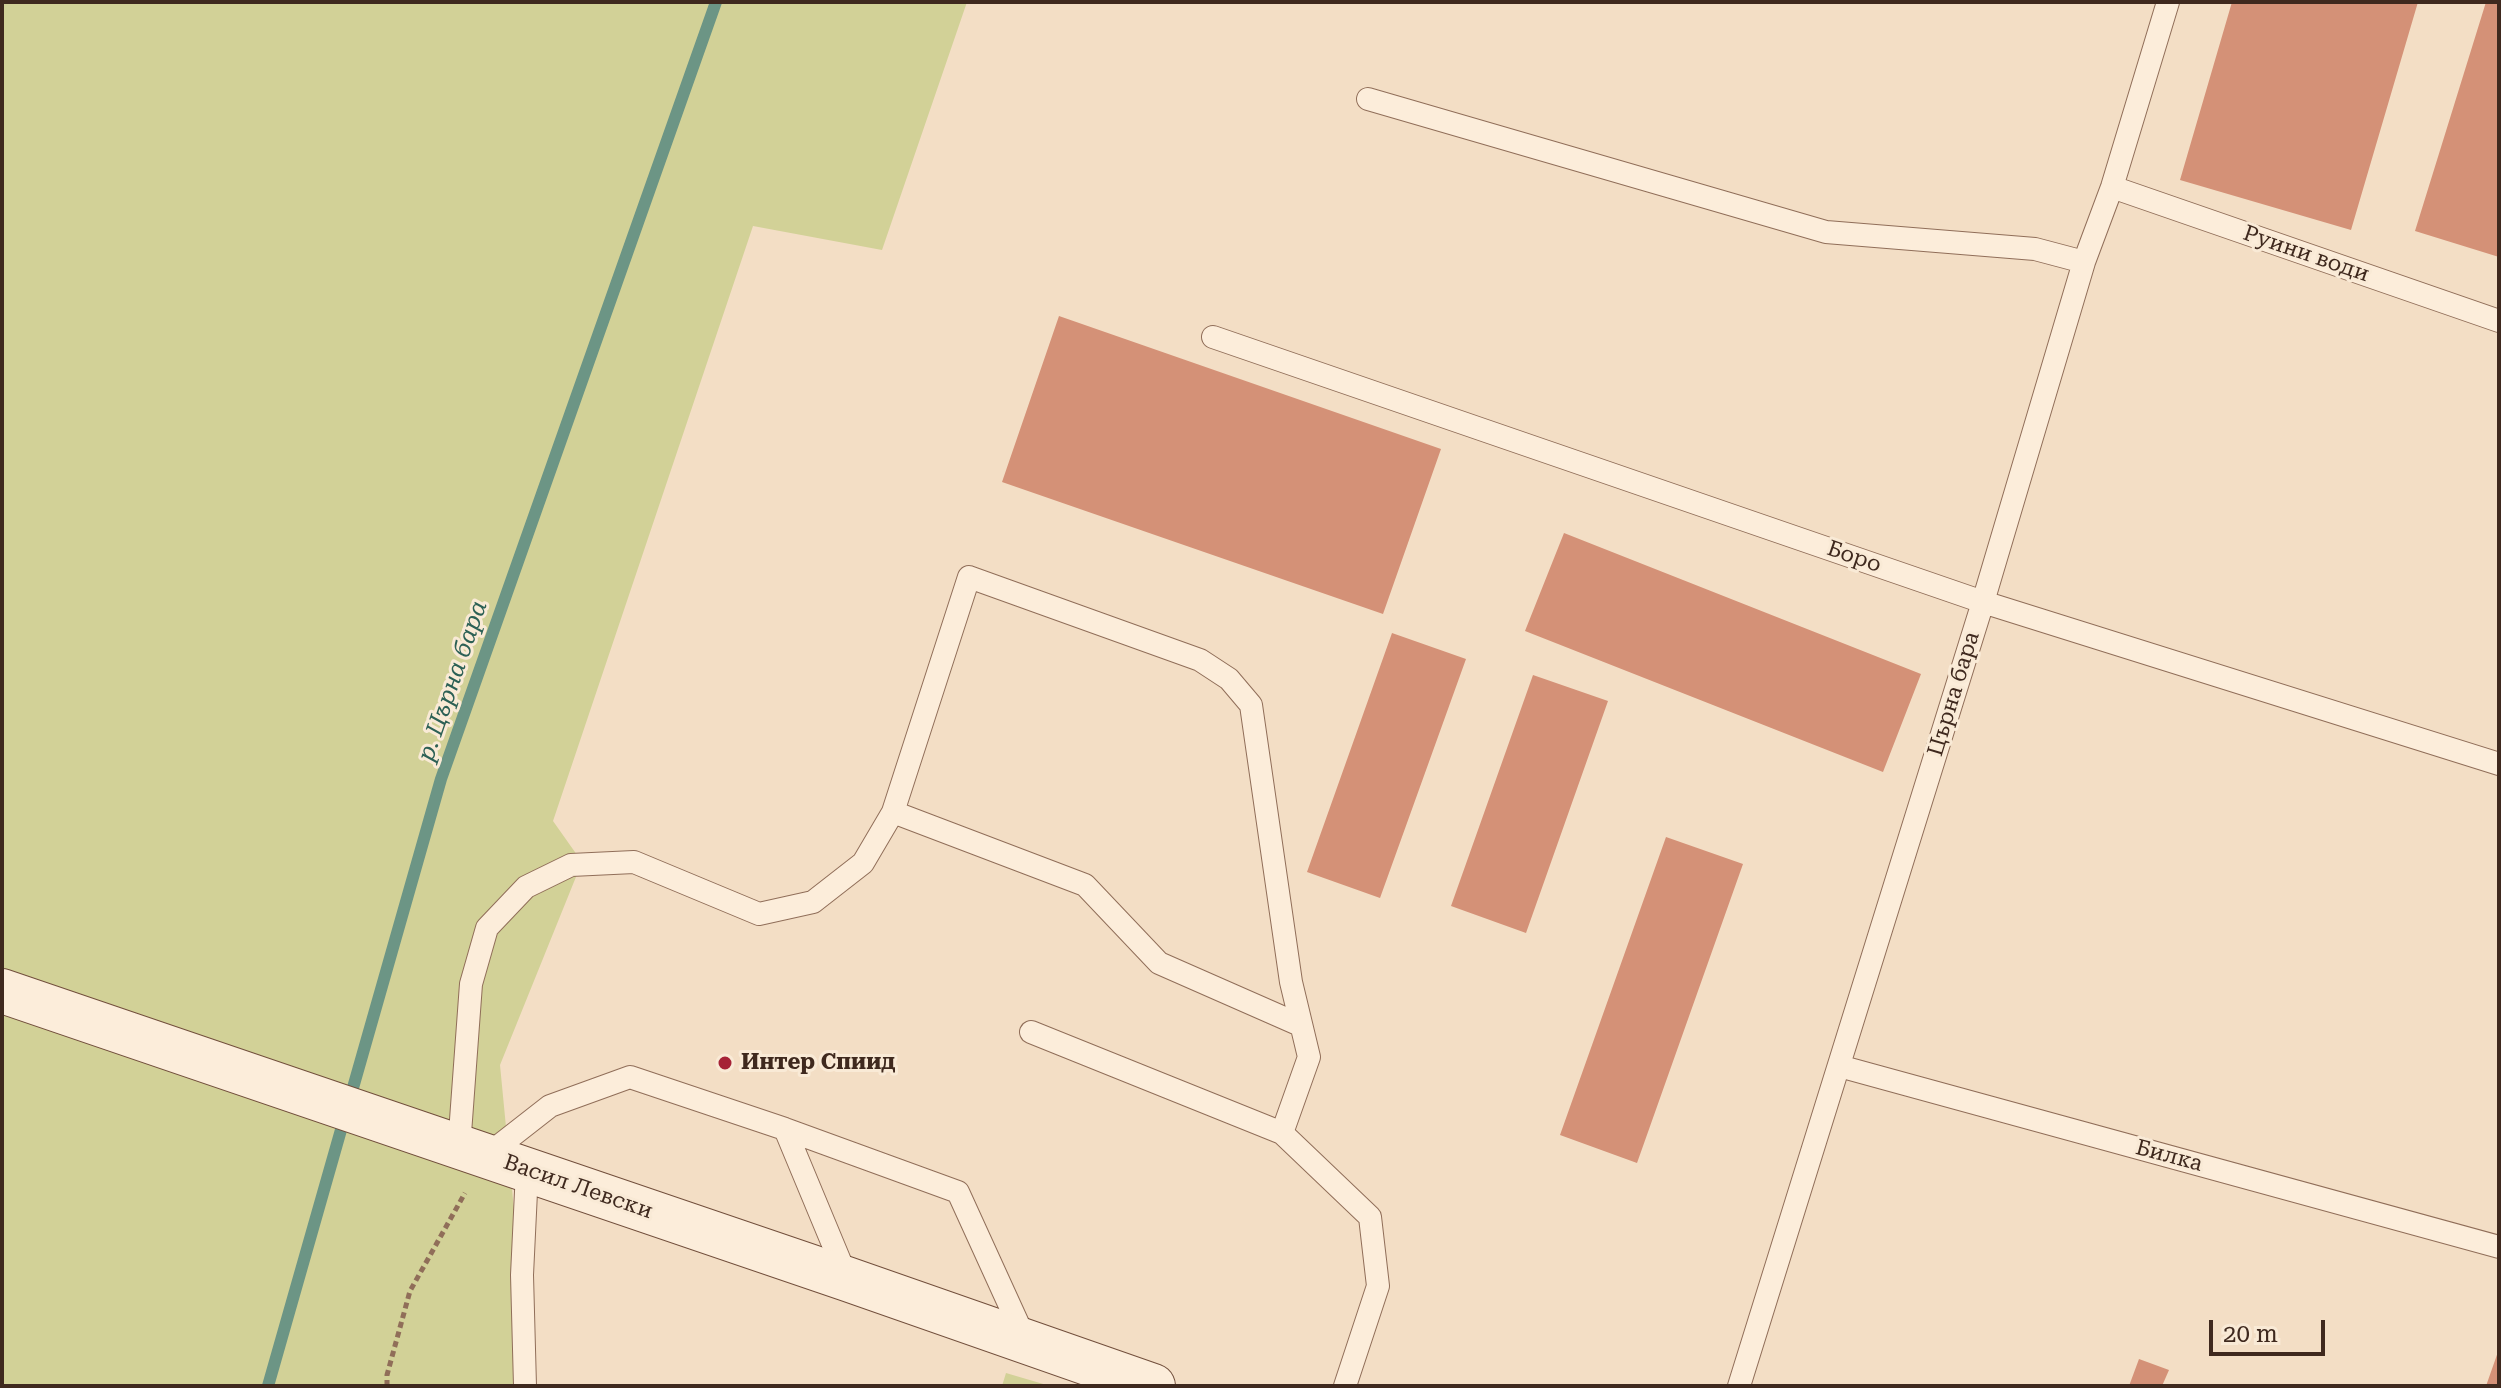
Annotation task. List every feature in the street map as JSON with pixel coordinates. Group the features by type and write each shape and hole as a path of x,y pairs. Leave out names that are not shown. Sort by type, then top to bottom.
{"street":[{"name":"Васил Левски","path":"2,991 1153,1386"}],"lane":[{"name":"Църна бара","path":"1739,1386 1983,602 2084,262 2112,187 2168,2"},
{"path":"1368,99 1826,232 2035,249 2084,262"},
{"name":"Руини води","path":"2112,187 2499,321"},
{"name":"Боро","path":"1213,337 1983,602 2499,764"},
{"path":"1025,1340 958,1192 785,1129 630,1077 550,1106 456,1146 471,984 487,928 526,887 571,865 634,862 759,914 813,902 863,863 893,812 969,577 1200,660 1229,679 1251,705 1300,1025 1309,1057 1282,1133"},
{"path":"893,812 1085,885 1159,963 1300,1025"},
{"path":"1031,1032 1282,1133 1370,1217 1378,1286 1345,1386"},
{"name":"Билка","path":"1839,1066 2499,1247"},
{"path":"785,1129 847,1279"},
{"path":"525,1386 522,1275 527,1171"}],"path":[{"path":"387,1386 387,1375 410,1291 456,1146"}],"shaded area":[{"path":"2,2 967,2 882,250 753,226 553,821 582,862 500,1065 531,1386 2,1386"},
{"path":"1006,1373 1050,1386 1002,1386"}],"building":[{"path":"2232,2 2418,2 2351,230 2180,180"},
{"path":"2486,2 2499,2 2499,257 2415,231"},
{"path":"1059,316 1441,449 1383,614 1002,482"},
{"path":"1564,533 1921,674 1883,772 1525,631"},
{"path":"1392,633 1466,659 1380,898 1307,872"},
{"path":"1533,675 1608,701 1526,933 1451,906"},
{"path":"1666,837 1743,864 1637,1163 1560,1135"},
{"path":"2499,1349 2499,1386 2486,1386"},
{"path":"2139,1359 2169,1370 2162,1386 2129,1386"}],"waterway":[{"name":"р. Църна бара","path":"268,1386 441,779 716,2"}],"place":[{"name":"Интер Спиид","path":"725,1063"}]}
